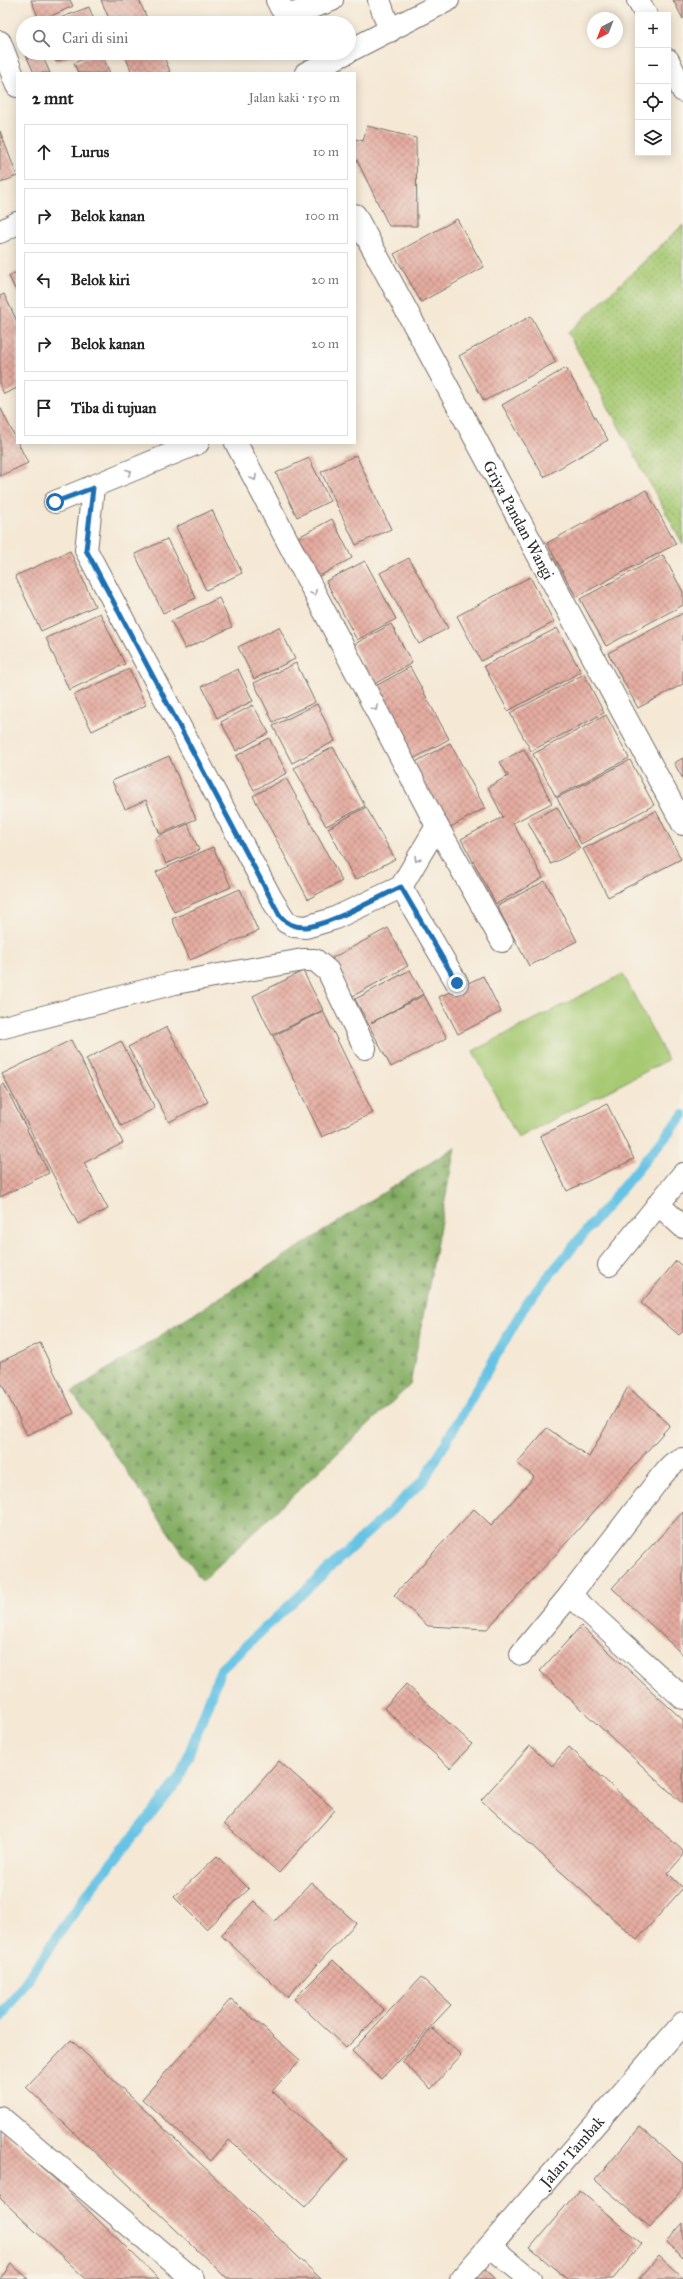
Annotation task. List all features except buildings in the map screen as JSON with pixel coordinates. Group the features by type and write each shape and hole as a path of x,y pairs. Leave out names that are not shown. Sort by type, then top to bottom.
{"street":[{"path":"277,0 282,8 291,15 332,0"},
{"path":"379,0 390,31"},
{"path":"356,48 448,0"},
{"path":"638,0 644,12"},
{"path":"0,42 16,83"},
{"path":"308,72 332,60"},
{"path":"671,66 683,91"},
{"name":"Griya Pandan Wangi","path":"356,217 683,824"},
{"path":"0,232 16,224"},
{"path":"55,502 93,488 190,444"},
{"path":"237,444 437,826 502,941"},
{"path":"93,488 86,550 280,916 286,922 294,926 306,927 333,919 401,887 437,826"},
{"path":"401,887 457,983"},
{"path":"0,1028 175,983 303,960 315,960 328,971 365,1048"},
{"path":"609,1265 683,1174"},
{"path":"658,1204 683,1227"},
{"path":"521,1654 570,1595 660,1478 670,1466 679,1459 683,1459"},
{"path":"570,1595 683,1698"},
{"name":"Jalan Tambak","path":"461,2279 683,2023"},
{"path":"0,2117 193,2279"},
{"path":"490,2246 530,2279"}],"green space":[{"path":"683,225 683,544 568,333"},
{"path":"623,974 668,1060 518,1138 473,1051"},
{"path":"455,1147 410,1385 202,1581 72,1392"}],"waterway":[{"path":"0,2018 92,1887 179,1780 221,1669 424,1480 527,1302 683,1115"}],"route":[{"path":"55,502 93,488 86,550 280,916 286,922 294,926 306,927 333,919 401,887 457,983"}]}
